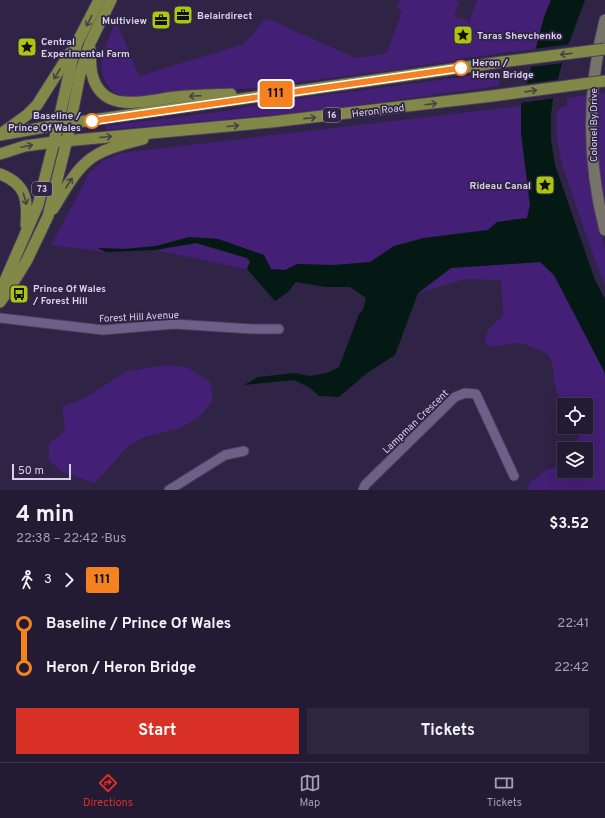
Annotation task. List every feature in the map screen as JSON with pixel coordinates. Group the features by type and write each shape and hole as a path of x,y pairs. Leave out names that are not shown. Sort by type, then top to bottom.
{"main road":[{"name":"73","path":"0,292 38,205 54,142 69,72 78,41 99,0"},
{"name":"73","path":"0,302 27,260 48,216 67,140 80,74 90,43 110,0"},
{"name":"Colonel By Drive","path":"605,20 596,59 591,114 594,175 605,230"},
{"path":"0,135 27,115 37,105 78,41"},
{"path":"90,43 92,74 96,84 102,93 107,97 121,102 135,103 183,97 290,92"},
{"path":"0,135 57,125 502,62 605,49"},
{"name":"Heron Road","path":"54,142 271,122 605,81"},
{"path":"48,216 80,168 97,154 166,132"},
{"name":"16","path":"0,154 25,146 54,142"},
{"path":"0,174 13,181 20,187 24,194 27,209 25,235"},
{"path":"16,254 27,260"}],"street":[{"name":"Forest Hill Avenue","path":"0,318 104,330 174,324 252,329 279,329"},
{"name":"Lampman Crescent","path":"363,490 365,485 455,397 465,392 476,394 514,476"},
{"path":"169,490 225,455 244,451"}],"shaded area":[{"path":"400,0 454,0 459,2 454,17 468,20 468,26 477,0 551,0 544,17 535,49 457,59 455,61 402,69 252,88 145,96 117,94 106,83 103,75 102,60 106,44 116,21 139,76 244,44 266,18 356,58 387,53 402,11 396,7"},
{"name":"Rideau Canal","path":"551,0 585,0 563,59 553,99 551,115 551,140 555,165 595,280 605,299 605,373 554,275 540,262 451,268 418,293 395,355 367,373 339,397 319,396 310,388 294,380 244,385 258,377 295,373 310,376 327,373 339,367 359,314 363,310 366,298 350,287 325,287 296,282 287,293 275,301 247,269 250,262 247,258 196,243 155,250 106,252 97,248 124,249 156,246 189,237 218,239 264,255 271,269 285,270 297,264 334,265 370,262 394,246 424,238 488,230 497,222 527,218 530,205 521,133 521,106 544,17"},
{"path":"500,72 499,86 324,110 106,130 106,126 233,110 264,103"},
{"path":"605,93 605,199 602,186 598,146 598,94"},
{"path":"586,95 587,162 592,198 605,249 605,285 562,165 557,138 557,112 560,108 567,106 567,98"},
{"path":"521,106 521,133 530,205 527,218 497,222 488,230 424,238 394,246 371,262 334,265 297,264 285,270 271,269 264,255 218,239 189,237 156,246 124,249 98,248 106,252 51,245 88,174 102,161 121,153"},
{"path":"196,243 247,258 250,261 247,269 155,250"},
{"path":"540,262 554,275 605,373 605,490 528,490 529,483 551,468 557,468 557,478 593,478 593,442 578,442 579,434 593,434 593,398 560,398 557,393 554,382 554,372 550,358 547,354 528,345 514,343 492,347 487,345 485,341 488,330 503,315 501,280 466,279 418,293 451,268"},
{"path":"167,365 187,367 210,382 213,400 199,417 182,427 145,437 130,444 95,483 62,472 49,460 49,443 65,431 62,407 88,396 127,371"}],"pier":[{"path":"571,44 565,63 529,67 533,49"},
{"path":"561,79 556,98 520,103 525,84"}],"bus line":[{"name":"111","path":"92,121 461,68"}],"place":[{"name":"Belairdirect","path":"183,15"},
{"name":"Multiview","path":"161,20"},
{"name":"Taras Shevchenko","path":"463,35"},
{"name":"Central Experimental Farm","path":"27,47"},
{"name":"Heron / Heron Bridge","path":"461,68"},
{"name":"Baseline / Prince Of Wales","path":"92,121"},
{"name":"Rideau Canal","path":"545,185"},
{"name":"Prince Of Wales / Forest Hill","path":"19,294"}]}
